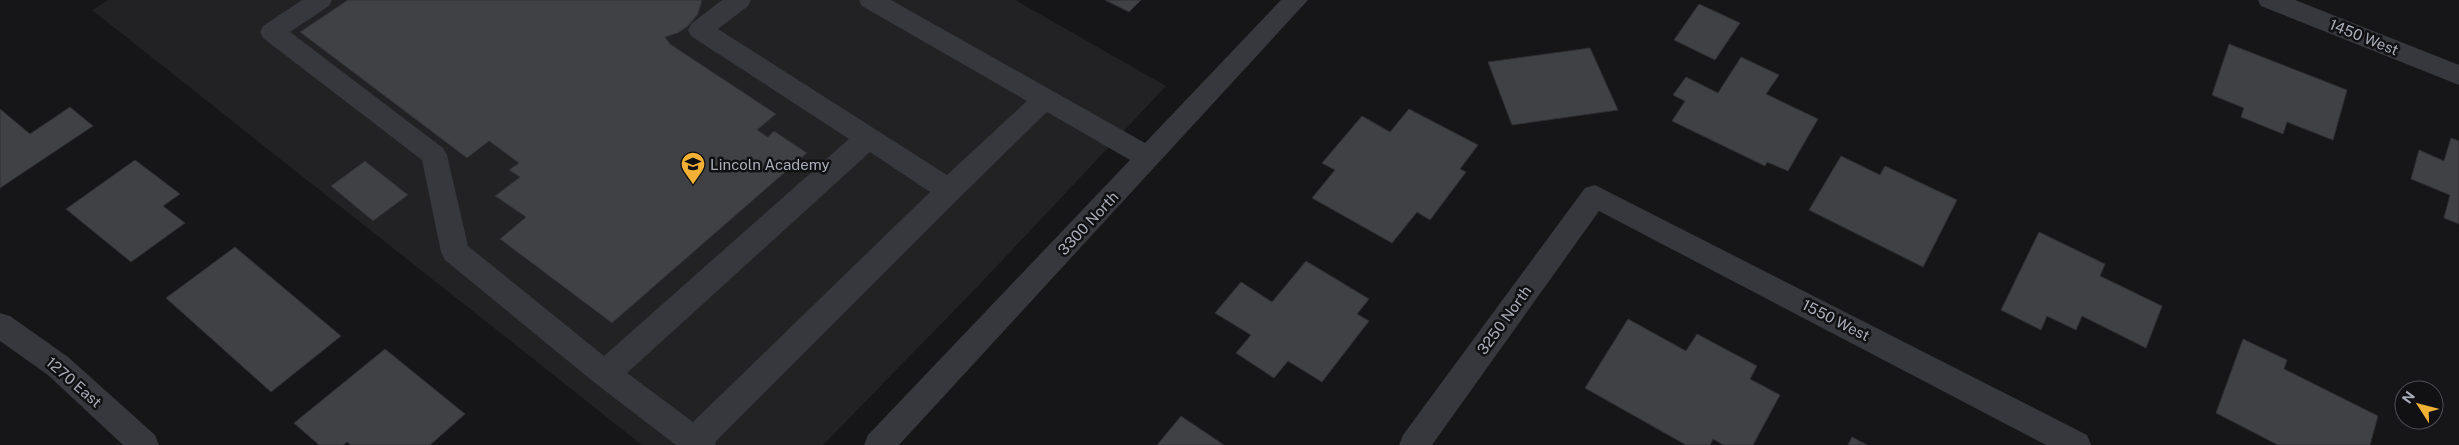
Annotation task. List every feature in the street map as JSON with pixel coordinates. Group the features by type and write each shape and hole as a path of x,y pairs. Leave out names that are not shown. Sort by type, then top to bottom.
{"street":[{"path":"320,0 272,32 434,155 454,252 605,374 698,443 949,190 1045,99"},
{"path":"739,0 700,30 949,190"},
{"path":"871,0 1149,158"},
{"name":"3300 North","path":"879,445 1296,0"},
{"name":"1450 West","path":"2270,0 2459,75"},
{"path":"605,374 869,138"},
{"name":"3250 North","path":"1414,445 1595,196"},
{"name":"1550 West","path":"1595,196 2076,445"},
{"name":"1270 East","path":"0,325 58,366 144,445"}],"shaded area":[{"name":"Lincoln Academy","path":"108,0 1015,0 1166,86 980,284 823,445 642,445 92,10"}],"building":[{"path":"348,0 702,0 698,14 688,26 678,33 665,37 670,44 776,114 757,130 768,137 774,131 807,153 612,323 500,239 526,217 495,196 520,177 509,170 519,163 489,141 467,158 300,32"},
{"path":"1105,0 1141,0 1129,12"},
{"path":"1699,4 1740,23 1715,60 1674,40"},
{"path":"2229,44 2347,90 2333,140 2287,122 2283,134 2241,117 2244,108 2212,95"},
{"path":"1590,48 1618,110 1512,125 1488,62"},
{"path":"1741,57 1779,75 1766,94 1818,119 1788,171 1767,162 1765,166 1672,121 1685,101 1673,95 1686,77 1718,93"},
{"path":"70,107 93,126 0,188 0,109 30,134"},
{"path":"1409,109 1478,145 1460,169 1466,172 1430,220 1417,212 1392,243 1312,198 1335,170 1322,163 1362,116 1390,132"},
{"path":"2451,138 2459,141 2459,224 2444,218 2450,195 2411,179 2419,150 2444,161"},
{"path":"1841,156 1880,175 1885,166 1957,200 1923,267 1809,210"},
{"path":"135,160 180,194 163,206 185,223 131,262 66,209"},
{"path":"365,161 408,195 373,221 331,186"},
{"path":"2039,232 2105,264 2100,276 2162,306 2146,348 2082,316 2076,330 2047,316 2041,330 2001,310"},
{"path":"235,247 341,336 271,392 166,298"},
{"path":"1306,261 1369,299 1357,314 1369,321 1322,382 1288,361 1274,378 1236,353 1251,335 1215,313 1241,282 1272,302"},
{"path":"1628,319 1686,351 1697,334 1757,366 1750,379 1780,395 1753,445 1723,445 1713,439 1710,445 1686,445 1585,388"},
{"path":"2243,339 2287,360 2284,369 2378,416 2370,445 2278,445 2216,413"},
{"path":"385,349 465,414 430,445 351,445 347,442 343,445 319,445 294,423"},
{"path":"1181,416 1224,445 1157,445"},
{"path":"1852,437 1867,445 1848,445"}],"place":[{"name":"Lincoln Academy","path":"693,185"}]}
